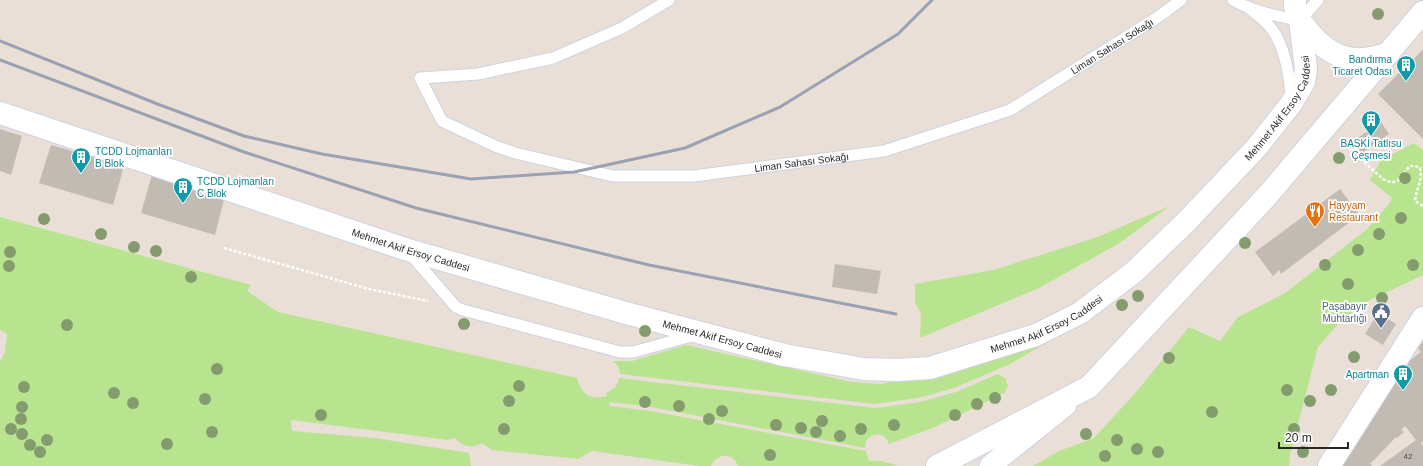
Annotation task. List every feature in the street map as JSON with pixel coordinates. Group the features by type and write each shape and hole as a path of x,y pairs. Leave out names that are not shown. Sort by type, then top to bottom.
{"main road":[{"path":"1297,10 1309,34 1339,56 1361,60 1375,58 1389,53"},
{"name":"Mehmet Akif Ersoy Caddesi","path":"0,112 405,249 626,313 784,355 864,369 898,370 930,368 1036,335 1080,313 1134,272 1186,222 1256,148 1291,104 1304,82 1306,69 1297,10"},
{"path":"938,466 1089,387 1267,196 1423,12"},
{"path":"1329,466 1423,318"}],"street":[{"path":"990,466 1089,387"}],"lane":[{"name":"Liman Sahası Sokağı","path":"669,0 622,28 553,58 478,74 420,78 442,121 495,146 515,153 613,176 694,176 884,152 1010,110 1158,17 1181,0"},
{"path":"1233,0 1270,15 1297,10 1318,0"},
{"path":"1248,7 1271,28 1278,42 1286,63 1291,89 1291,104"},
{"path":"405,249 456,307 462,310 620,352 633,352 701,333"}],"path":[{"path":"1325,127 1383,180 1394,183 1410,166 1420,168 1422,173 1421,183 1415,200 1423,206"},
{"path":"224,248 369,289 456,307"}],"green space":[{"path":"1414,143 1423,150 1423,275 1366,302 1339,323 1318,347 1290,455 1289,466 1033,466 1059,451 1094,438 1137,391 1189,327 1220,341 1238,317 1285,293 1366,230 1389,204 1392,198 1370,180 1381,160"},
{"path":"1170,206 1118,244 1039,288 920,338 921,314 915,303 915,284 993,270 1095,238"},
{"path":"0,217 251,285 247,291 278,312 577,378 584,392 591,397 607,396 606,393 615,387 619,378 875,408 920,402 956,392 998,374 1005,378 1008,386 1004,393 935,427 889,444 885,437 875,434 866,441 865,448 651,407 609,402 610,406 651,411 866,451 869,461 881,461 898,465 888,466 738,466 733,458 725,456 717,459 711,466 699,466 592,451 578,459 492,450 482,443 475,446 468,446 464,445 455,438 448,440 291,420 292,431 375,438 469,453 471,466 0,466 0,361 5,352 7,334 0,330"},
{"path":"1086,320 1010,364 954,388 918,398 874,404 620,374 618,366 613,361 632,361 686,345 852,382 881,384 910,378"}],"building":[{"name":"Bandırma Ticaret Odası","path":"1423,49 1423,139 1378,94 1403,69 1403,71"},
{"name":"BASKİ Tatlısu Çeşmesi","path":"1381,122 1389,134 1362,153 1353,141"},
{"path":"0,129 22,136 11,175 0,171"},
{"name":"TCDD Lojmanları B Blok","path":"51,145 124,166 113,205 39,183"},
{"name":"TCDD Lojmanları C Blok","path":"152,175 225,196 215,235 141,213"},
{"name":"Hayyam Restaurant","path":"1340,189 1358,213 1348,219 1350,222 1281,274 1279,270 1273,276 1255,252"},
{"path":"835,264 881,271 877,294 832,287"},
{"name":"Paşabayır Muhtarlığı","path":"1378,313 1396,324 1383,345 1365,334"},
{"path":"1423,340 1423,441 1421,443 1423,446 1423,466 1380,466 1416,440 1405,426 1401,430 1404,432 1397,438 1396,437 1370,464 1372,466 1339,466 1390,386 1405,371 1402,368 1405,364 1407,366 1407,361 1421,352 1418,348 1418,344 1422,344"}],"railway":[{"path":"0,41 160,105 244,136 322,154 471,179 574,172 685,148 780,107 898,34 932,0"},
{"path":"0,60 244,152 416,208 649,265 896,314"}],"place":[{"name":"Bandırma Ticaret Odası","path":"1406,82"},
{"name":"BASKİ Tatlısu Çeşmesi","path":"1371,137"},
{"name":"TCDD Lojmanları B Blok","path":"81,174"},
{"name":"TCDD Lojmanları C Blok","path":"183,204"},
{"name":"Hayyam Restaurant","path":"1315,228"},
{"name":"Paşabayır Muhtarlığı","path":"1381,329"},
{"name":"Apartman","path":"1403,391"}]}
